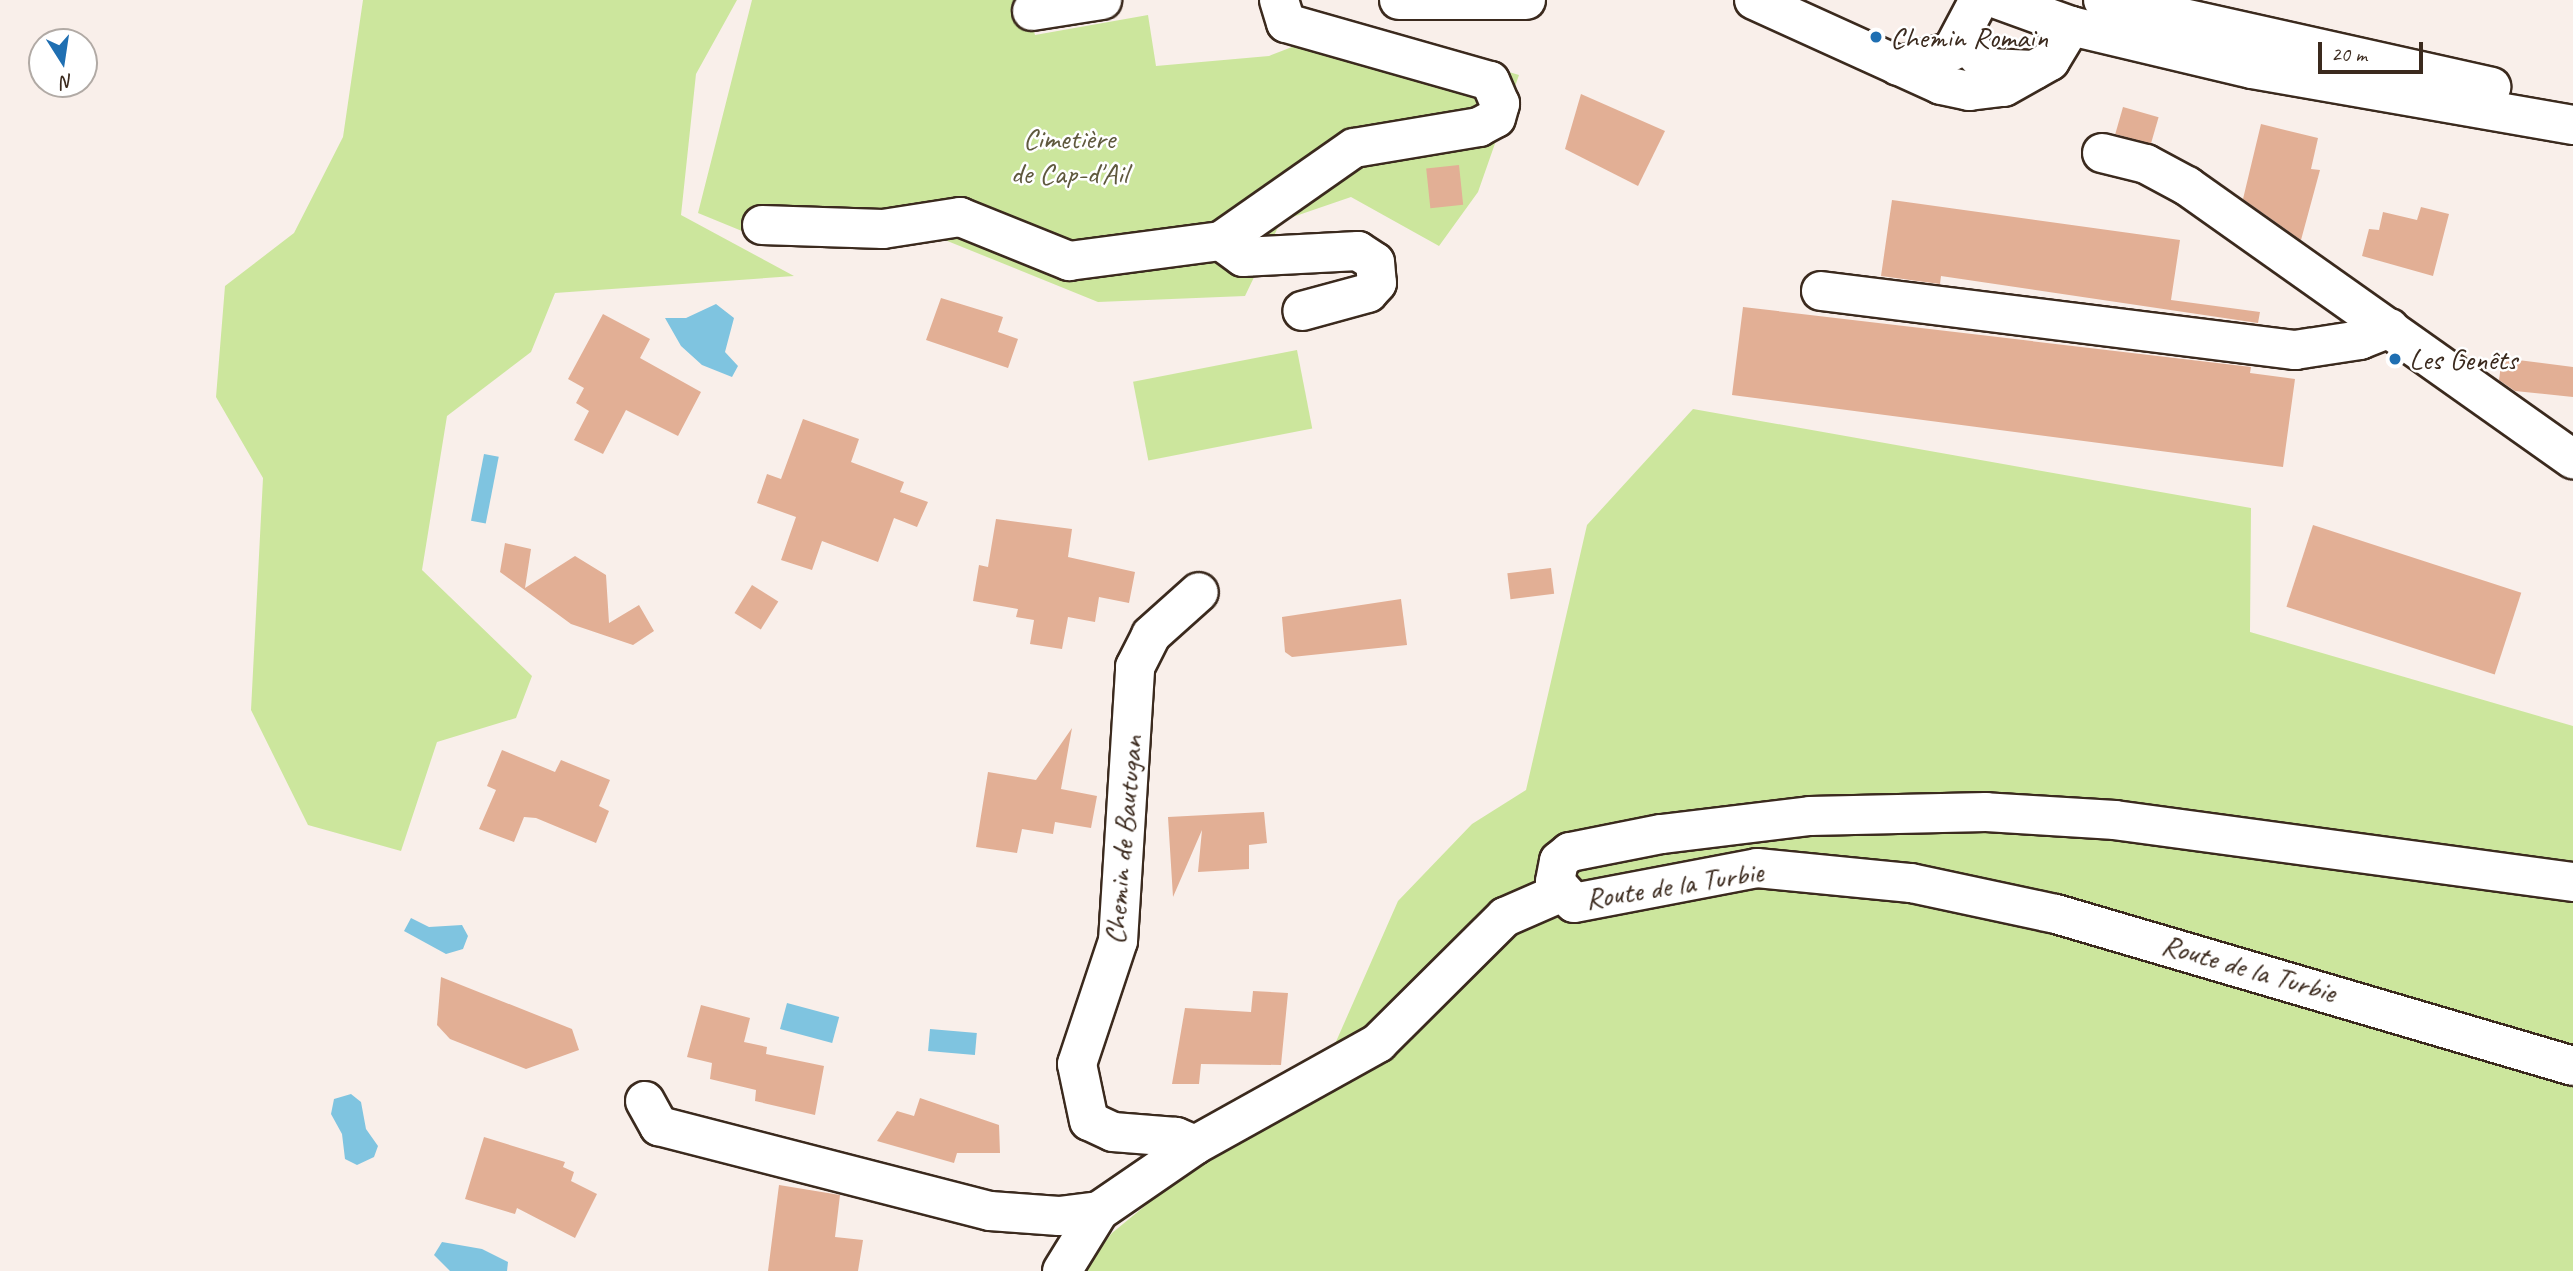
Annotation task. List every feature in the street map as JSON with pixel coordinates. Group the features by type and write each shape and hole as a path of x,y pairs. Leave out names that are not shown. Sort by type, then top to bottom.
{"street":[{"path":"1032,10 1102,0"},
{"path":"762,225 883,229 960,217 1069,261 1221,240 1354,148 1479,127 1496,118 1500,104 1490,81 1388,57 1286,23 1279,0"},
{"path":"1399,0 1526,0"},
{"path":"1754,0 1898,66 1969,91 2004,87 2050,61 2071,9"},
{"path":"1999,0 2071,9 2252,69 2573,125"},
{"path":"2103,0 2380,60 2573,113"},
{"path":"1898,66 1940,58 1973,14"},
{"path":"1973,14 1972,50 1989,68 2034,70"},
{"path":"2102,153 2146,164 2187,186 2573,460"},
{"path":"1221,240 1243,257 1358,251 1375,261 1377,283 1368,293 1302,311"},
{"path":"1821,291 2295,350 2360,340 2390,328"},
{"name":"Chemin de Bautugan","path":"1195,1145 1176,1137 1113,1132 1089,1121 1077,1064 1118,941 1135,667 1151,635 1199,592"},
{"name":"Route de la Turbie","path":"2573,882 2115,820 1986,811 1797,817 1582,848 1559,861 1559,893 1574,903 1597,903 1757,868 1911,883 2056,914 2573,1066"},
{"path":"1062,1271 1099,1211 1195,1145 1378,1043 1506,917 1559,893"},
{"path":"645,1101 659,1126 990,1211 1059,1216 1099,1211"}],"green space":[{"path":"363,0 737,0 696,74 681,215 794,276 555,293 531,352 447,416 422,570 532,676 516,718 437,742 401,851 308,825 251,710 263,478 216,397 225,286 294,233 343,137"},
{"name":"Cimetière de Cap-d'Ail","path":"752,0 1026,0 1035,35 1148,15 1156,66 1269,56 1305,42 1314,13 1519,75 1478,192 1439,246 1351,197 1281,221 1245,296 1098,302 940,238 893,248 759,238 698,213"},
{"path":"1297,350 1312,429 1148,460 1133,382"},
{"path":"1693,409 2251,508 2250,632 2573,726 2573,1271 1082,1271 1112,1233 1331,1053 1398,901 1472,824 1526,790 1587,525"}],"water":[{"path":"716,304 734,318 725,352 738,366 732,377 702,365 681,346 665,318 686,318"},
{"path":"484,454 499,457 486,524 471,521"},
{"path":"411,918 429,927 462,925 468,936 463,949 446,954 404,931"},
{"path":"787,1003 839,1017 832,1043 780,1029"},
{"path":"930,1029 977,1033 975,1055 928,1051"},
{"path":"351,1094 361,1102 366,1129 378,1146 374,1157 357,1165 345,1159 342,1134 331,1114 334,1099"},
{"path":"442,1242 482,1249 508,1262 507,1271 450,1271 434,1255"}],"building":[{"path":"1581,94 1665,131 1638,186 1565,149"},
{"path":"2123,107 2159,117 2151,144 2115,134"},
{"path":"2261,124 2318,138 2311,169 2320,170 2301,240 2243,199"},
{"path":"1459,165 1463,205 1430,208 1426,168"},
{"path":"1892,200 2180,240 2171,300 2260,312 2258,323 1941,276 1940,284 1881,276"},
{"path":"2421,207 2449,214 2433,276 2362,256 2369,229 2379,230 2383,212 2417,220"},
{"path":"941,298 1003,317 998,332 1018,339 1008,368 926,340"},
{"path":"1743,307 2251,367 2250,373 2295,379 2283,467 1732,395"},
{"path":"603,314 650,339 640,358 701,392 678,436 626,410 603,454 574,440 589,411 576,403 584,388 568,379"},
{"path":"2502,358 2573,367 2573,397 2515,391 2499,380"},
{"path":"803,419 859,439 851,462 904,482 900,492 928,502 917,527 894,518 878,562 822,541 812,570 781,560 796,517 757,503 767,474 781,479"},
{"path":"996,519 1072,529 1068,557 1135,572 1129,603 1099,597 1095,622 1068,617 1062,649 1030,644 1034,620 1016,617 1018,609 973,601 979,565 988,567"},
{"path":"2313,525 2521,593 2495,674 2286,607"},
{"path":"505,543 531,549 525,588 575,556 606,575 609,623 639,605 654,631 633,645 571,624 500,572"},
{"path":"1551,568 1554,594 1510,599 1507,573"},
{"path":"752,585 778,601 761,629 735,613"},
{"path":"1401,599 1407,645 1292,657 1285,652 1282,617"},
{"path":"1072,728 1061,789 1097,796 1091,828 1055,822 1053,834 1022,829 1017,853 976,847 988,772 1036,780"},
{"path":"502,750 555,772 561,760 610,780 599,806 609,811 596,843 536,818 524,817 514,842 479,829 496,790 487,786"},
{"path":"1264,812 1267,843 1249,845 1249,869 1198,872 1202,830 1173,897 1168,817"},
{"path":"441,977 572,1029 579,1050 526,1069 450,1039 437,1025"},
{"path":"1253,991 1288,993 1281,1065 1201,1064 1199,1084 1172,1084 1185,1008 1251,1012"},
{"path":"701,1005 750,1018 744,1042 767,1047 766,1054 824,1066 815,1115 755,1101 756,1090 710,1079 712,1063 687,1057"},
{"path":"920,1098 999,1125 1000,1153 957,1153 954,1163 877,1141 897,1111 914,1116"},
{"path":"484,1137 565,1162 563,1167 574,1172 571,1181 597,1194 575,1238 517,1208 515,1214 465,1199"},
{"path":"779,1185 840,1195 835,1237 863,1240 858,1271 768,1271"}],"place":[{"name":"Chemin Romain","path":"1876,37"},
{"name":"Les Genêts","path":"2395,359"}]}
